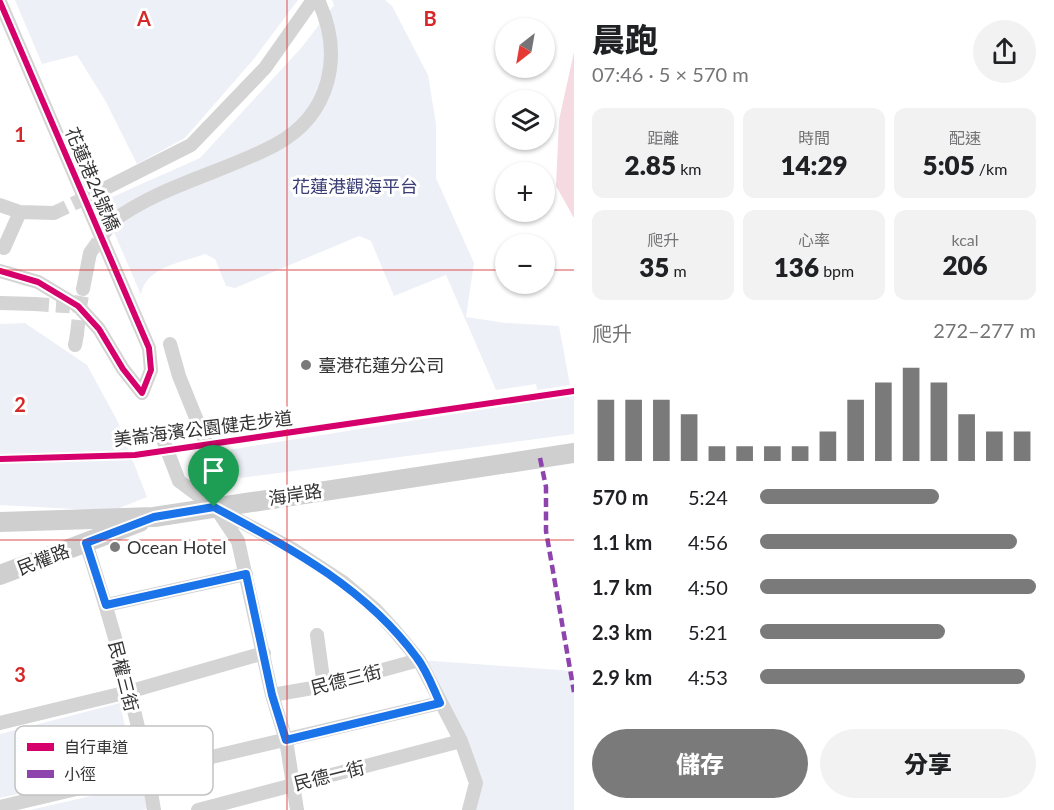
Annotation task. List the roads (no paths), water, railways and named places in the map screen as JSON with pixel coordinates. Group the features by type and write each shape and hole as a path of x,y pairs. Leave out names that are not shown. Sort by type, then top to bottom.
{"main road":[{"name":"海岸路","path":"0,522 154,517 574,453"},
{"name":"民權路","path":"0,575 154,517"}],"street":[{"path":"106,188 191,145 265,68 313,0"},
{"path":"113,221 138,202 276,145 303,124 321,100 331,76 333,47 325,15 318,0"},
{"name":"花蓮港24號橋","path":"0,2 149,348 151,370 144,398 123,369 108,341 78,306 38,282 0,271"},
{"path":"0,205 20,213 54,213"},
{"path":"4,248 20,213"},
{"path":"83,289 90,253"},
{"path":"0,303 35,304"},
{"path":"170,345 179,376 219,475 214,507 238,541 272,695 286,740 297,810"},
{"path":"164,442 178,481 214,507 294,550 343,582 375,609 419,660 461,741 476,783 469,810"},
{"name":"民權三街","path":"86,543 106,605 137,726"},
{"path":"106,605 246,574"},
{"path":"317,635 324,686"},
{"path":"0,723 128,692 264,653"},
{"name":"民德三街","path":"272,695 324,686 419,660"},
{"path":"213,756 440,703"},
{"name":"民德一街","path":"198,810 461,741"},
{"path":"0,807 49,795"},
{"name":"民權三街","path":"152,795 154,810"}],"tunnel":[{"path":"54,213 106,188"},
{"path":"90,253 113,221"},
{"path":"35,304 80,307 83,289"},
{"path":"77,334 80,307"}],"place":[{"name":"臺港花蓮分公司","path":"306,365"},
{"name":"Ocean Hotel","path":"115,547"}],"park label":[{"name":"花蓮港觀海平台","path":"355,186"}]}
